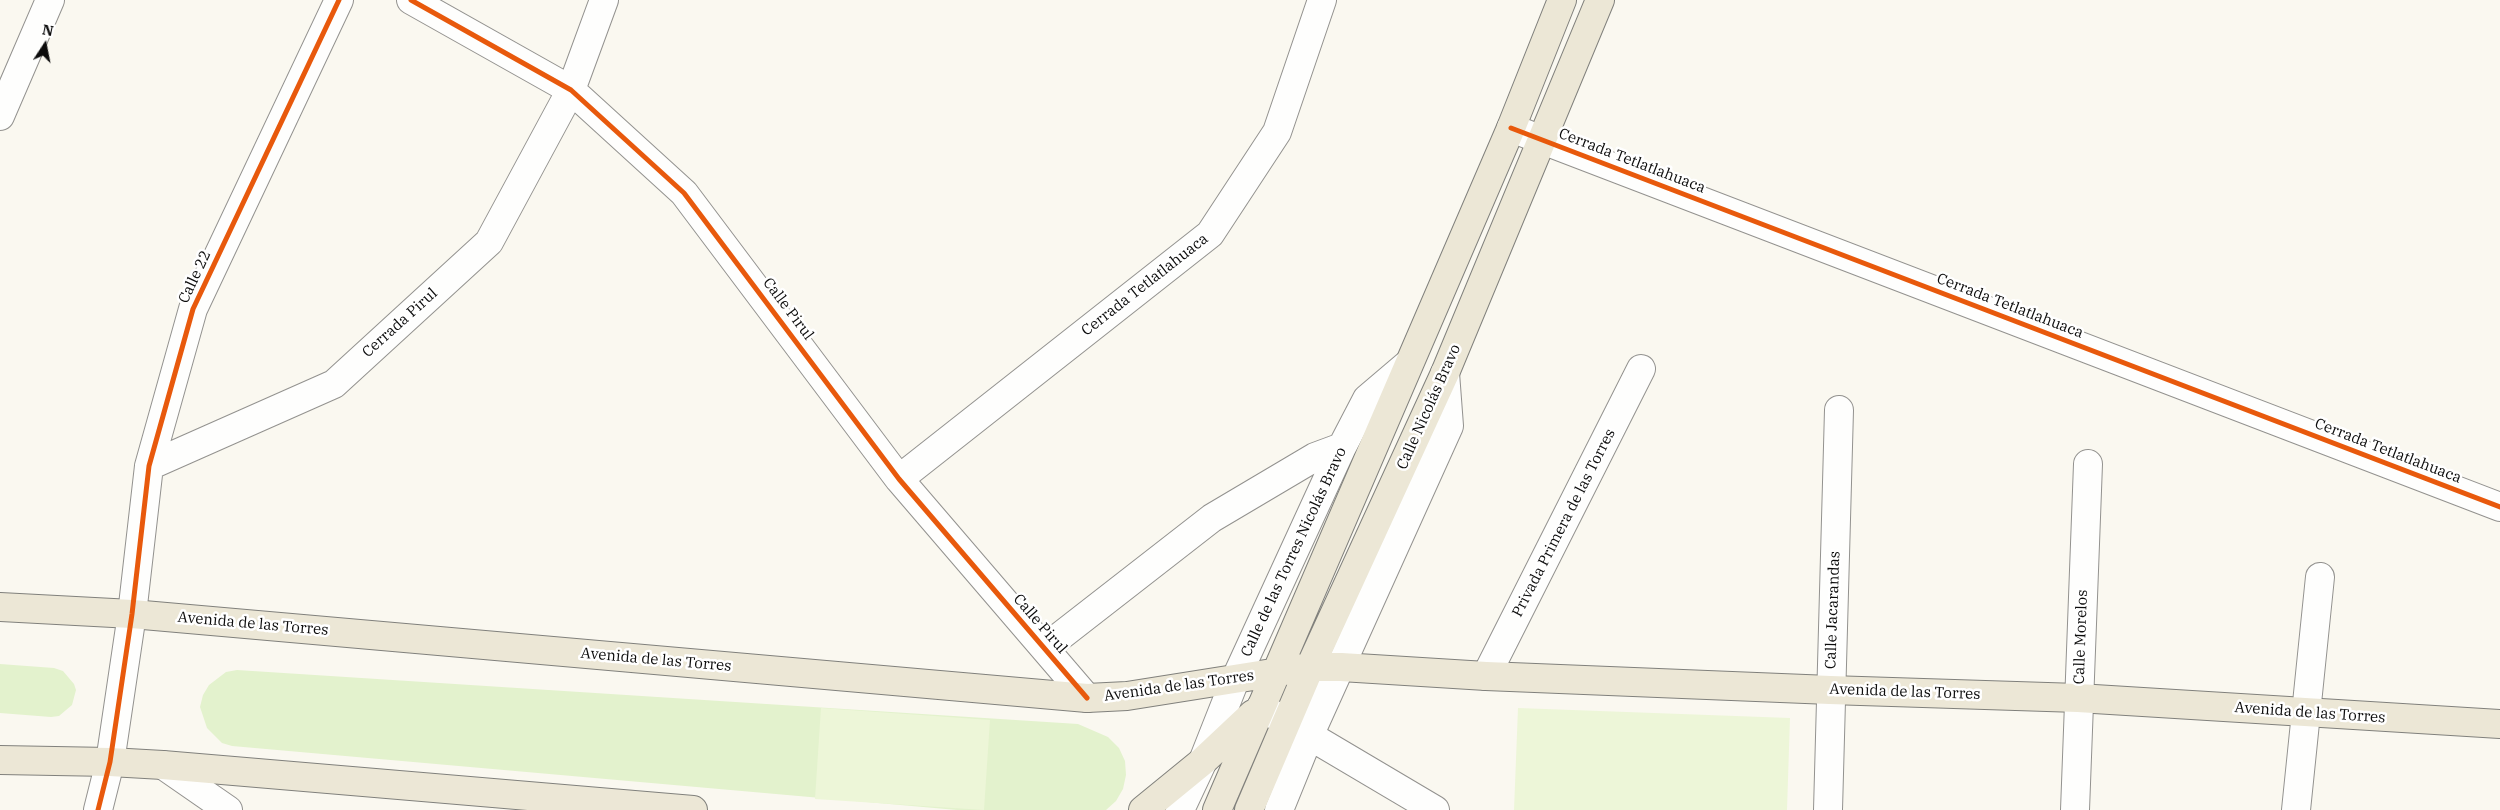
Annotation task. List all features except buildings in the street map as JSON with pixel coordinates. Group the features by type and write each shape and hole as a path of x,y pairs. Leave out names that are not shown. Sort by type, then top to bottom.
{"main road":[{"path":"1217,810 1407,365 1511,128 1562,0"},
{"name":"Calle Nicolás Bravo","path":"1249,810 1310,666 1445,373 1600,0"},
{"name":"Avenida de las Torres","path":"0,607 132,614 1087,698 1127,696 1235,680 1310,666 1486,676 2078,698 2500,724"},
{"name":"Avenida de las Torres","path":"1142,810 1203,761 1261,707 1310,666"},
{"path":"0,760 110,762 693,810"}],"street":[{"path":"0,116 50,0"},
{"name":"Calle 22","path":"98,810 110,762 132,614 149,466 193,309 339,0"},
{"name":"Calle Pirul","path":"411,0 572,90 684,192 899,479 1087,698"},
{"name":"Cerrada Pirul","path":"149,466 334,384 489,242 572,90 604,0"},
{"name":"Cerrada Tetlatlahuaca","path":"899,479 1210,234 1277,132 1322,0"},
{"name":"Cerrada Tetlatlahuaca","path":"1511,128 2500,507"},
{"name":"Calle de las Torres Nicolás Bravo","path":"1180,810 1203,761 1235,680 1366,399 1407,365"},
{"name":"Privada Primera de las Torres","path":"1486,676 1641,370"},
{"path":"1279,810 1309,736 1449,426 1445,373"},
{"name":"Calle Jacarandas","path":"1828,810 1839,410"},
{"path":"1045,648 1212,518 1315,457 1342,447"},
{"name":"Calle Morelos","path":"2075,810 2088,464"},
{"path":"2296,810 2320,577"},
{"path":"1261,707 1435,810"},
{"path":"163,766 228,810"}],"green space":[{"path":"0,664 54,668 63,671 74,684 76,690 72,705 59,716 51,717 0,713"},
{"path":"237,670 1078,724 1108,737 1119,748 1125,761 1126,775 1123,789 1116,801 1106,810 957,810 232,746 222,743 207,728 200,707 203,695 209,685 226,672"},
{"path":"821,708 990,720 984,810 815,799"},
{"path":"1518,708 1790,718 1787,810 1514,810"}],"cycle path":[{"path":"98,810 110,762 132,614 149,466 193,309 339,0"},
{"path":"411,0 571,90 684,193 899,479 1087,698"},
{"path":"1511,128 2500,507"}]}
